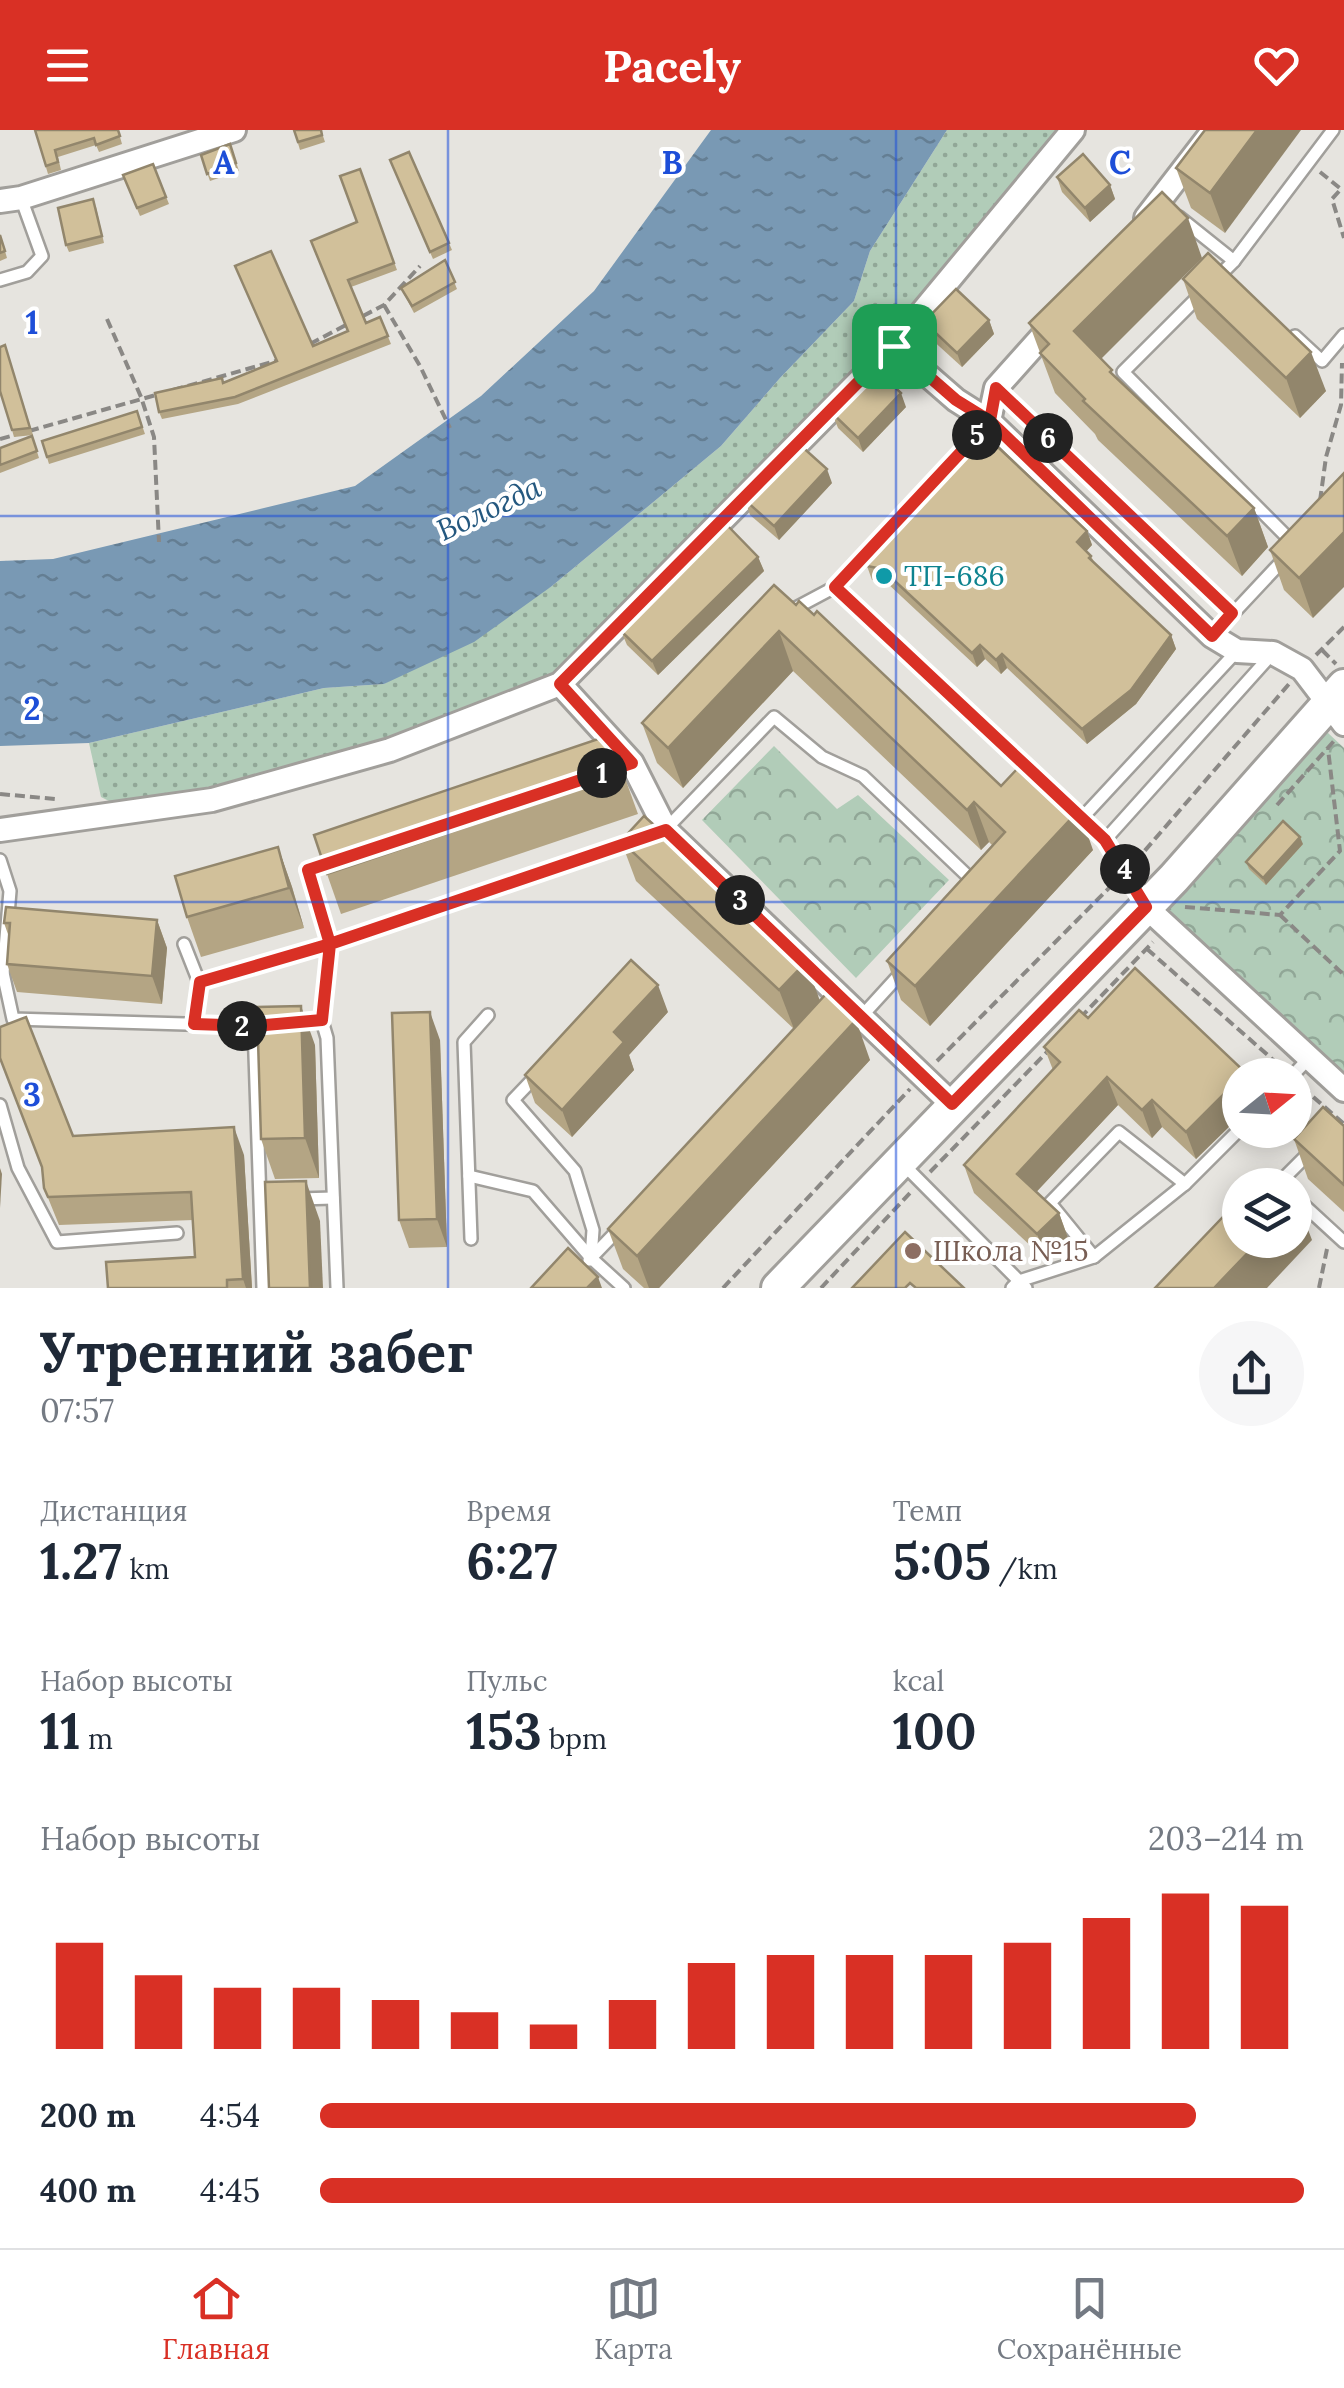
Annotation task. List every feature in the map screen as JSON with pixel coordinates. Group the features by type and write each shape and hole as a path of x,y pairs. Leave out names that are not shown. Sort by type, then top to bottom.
{"street":[{"path":"11,199 234,130"},
{"path":"0,830 212,800 390,750 560,684 894,346 1072,130"},
{"path":"1136,230 1214,130"},
{"path":"990,421 996,388 1072,302"},
{"path":"778,1288 1339,705 1302,669 1273,653 1237,652 1212,636 990,421 956,400 894,346"},
{"path":"560,684 630,760 666,830 845,1010 952,1104"},
{"path":"1146,907 1344,1090"}],"lane":[{"path":"1296,546 1122,372 1234,261 1333,130"},
{"path":"0,280 27,272 42,256 11,199"},
{"path":"1161,202 1234,261"},
{"path":"1224,272 1238,284"},
{"path":"1280,322 1322,361 1344,336"},
{"path":"951,462 990,421"},
{"path":"776,618 835,587 899,518"},
{"path":"1212,636 1316,526"},
{"path":"835,587 1105,840 1146,907"},
{"path":"1082,818 1237,652"},
{"path":"1105,840 1273,653"},
{"path":"200,982 330,944 666,830 774,717 822,757 863,776 940,850 979,888 966,902"},
{"path":"338,1288 327,1038 322,1020 330,944 308,870 344,858"},
{"path":"0,860 10,891 2,973 13,1019 254,1026 288,1023"},
{"path":"184,944 200,982 194,1024"},
{"path":"845,1010 914,959"},
{"path":"472,1238 464,1042 488,1014"},
{"path":"305,1022 322,1020"},
{"path":"254,1026 263,1288"},
{"path":"540,1072 513,1100 575,1172 593,1230 587,1262"},
{"path":"0,1105 18,1168 56,1242 177,1234"},
{"path":"1094,1257 1050,1202 1119,1132 1185,1184"},
{"path":"1296,1168 1317,1146"},
{"path":"898,1160 1019,1286 1094,1257 1185,1184 1222,1147"},
{"path":"469,1176 533,1191 587,1262 624,1288"},
{"path":"260,1200 334,1198"},
{"path":"1312,1212 1344,1242"},
{"path":"587,1262 631,1217"}],"path":[{"path":"1310,164 1340,189 1332,200 1344,238"},
{"path":"299,350 384,305 420,266"},
{"path":"384,305 450,428"},
{"path":"107,318 154,437 160,542"},
{"path":"1316,526 1326,456 1341,405 1342,354"},
{"path":"0,439 282,360"},
{"path":"996,388 1232,613"},
{"path":"723,1288 922,1076 1126,871 1344,626"},
{"path":"1280,915 1342,853 1328,749"},
{"path":"1184,907 1280,915 1344,976"},
{"path":"1147,949 1270,1058"},
{"path":"1312,1095 1344,1124"},
{"path":"1318,1288 1332,1231"}],"green space":[{"path":"947,130 1061,130 890,342 554,676 388,742 210,793 113,803 101,797 89,743 324,688 384,684 552,586 721,446 854,301 870,251"},
{"path":"1327,732 1344,748 1344,1079 1165,912"},
{"path":"774,746 837,809 858,795 949,880 856,978 702,820"}],"water":[{"name":"Вологда","path":"711,130 947,130 870,251 854,301 721,446 552,586 474,642 384,684 324,688 89,743 0,746 0,561 53,559 355,486 481,396 594,291"}],"building":[{"path":"35,130 118,130 120,136 96,145 94,138 55,150 58,162 46,166"},
{"path":"294,130 321,130 322,135 298,142"},
{"path":"1205,130 1257,130 1210,193 1176,168"},
{"path":"230,144 236,163 207,174 201,155"},
{"path":"409,152 449,243 430,252 390,160"},
{"path":"1083,154 1110,185 1085,208 1057,177"},
{"path":"153,164 166,197 137,208 123,175"},
{"path":"360,169 394,263 348,280 366,323 380,317 388,336 235,397 159,412 155,393 222,378 223,383 277,361 235,266 271,251 313,346 348,331 311,241 357,222 340,176"},
{"path":"1162,192 1188,218 1074,331 1110,372 1254,508 1227,536 1083,401 1040,353 1049,344 1029,323"},
{"path":"93,199 102,236 66,245 58,208"},
{"path":"1208,253 1311,352 1286,378 1183,279"},
{"path":"445,260 455,282 412,306 401,288"},
{"path":"956,289 989,320 957,353 924,322"},
{"path":"5,345 30,428 12,430 0,391 0,347"},
{"path":"875,368 901,393 858,438 832,413"},
{"path":"137,411 142,427 47,457 42,441"},
{"path":"985,435 1087,531 1077,542 1089,558 1171,635 1131,690 1082,729 1002,654 996,660 980,645 972,653 882,569 867,566 881,548 875,543 949,464 946,461 963,443 971,451"},
{"path":"32,436 37,451 0,465 0,448"},
{"path":"799,444 827,469 774,526 745,500"},
{"path":"1344,473 1344,532 1299,578 1270,550"},
{"path":"725,523 758,557 652,661 621,631"},
{"path":"774,585 796,605 799,601 814,615 817,611 1001,786 1019,767 1058,804 1065,797 1079,810 915,986 887,961 1005,832 974,802 967,810 779,631 668,748 642,723"},
{"path":"607,736 623,774 327,874 314,835"},
{"path":"644,816 806,962 779,990 621,841"},
{"path":"1283,821 1300,837 1263,878 1246,862"},
{"path":"278,847 289,888 187,917 175,876"},
{"path":"6,907 157,920 152,976 7,964 10,923 4,923"},
{"path":"631,960 658,985 614,1032 624,1042 562,1110 525,1075"},
{"path":"1135,968 1230,1058 1222,1058 1222,1096 1186,1132 1152,1100 1142,1110 1107,1077 1017,1174 1059,1213 1037,1234 964,1165 1060,1062 1044,1047 1079,1010 1088,1018"},
{"path":"827,993 856,1020 637,1256 608,1229"},
{"path":"301,1006 305,1138 261,1139 257,1007"},
{"path":"430,1012 437,1219 399,1220 392,1013"},
{"path":"26,1017 73,1136 234,1127 243,1279 227,1280 227,1288 108,1288 106,1262 195,1257 191,1192 48,1197 42,1167 0,1058 0,1027"},
{"path":"1323,1107 1344,1126 1344,1185 1304,1148 1312,1148 1312,1119"},
{"path":"306,1181 310,1288 269,1288 265,1182"},
{"path":"1222,1218 1222,1258 1243,1258 1214,1288 1155,1288"},
{"path":"905,1232 964,1288 916,1288 910,1283 905,1288 852,1288"},
{"path":"568,1248 598,1277 587,1288 531,1288"}],"place":[{"name":"ТП-686","path":"884,576"},
{"name":"Школа №15","path":"913,1251"}],"route":[{"path":"894,346 560,684 632,763 308,870 330,944 200,982 194,1024 254,1026 322,1020 330,944 666,830 952,1104 1146,907 1105,840 835,587 990,421 1212,636 1232,613 996,388 990,421 956,400 894,346"}]}
